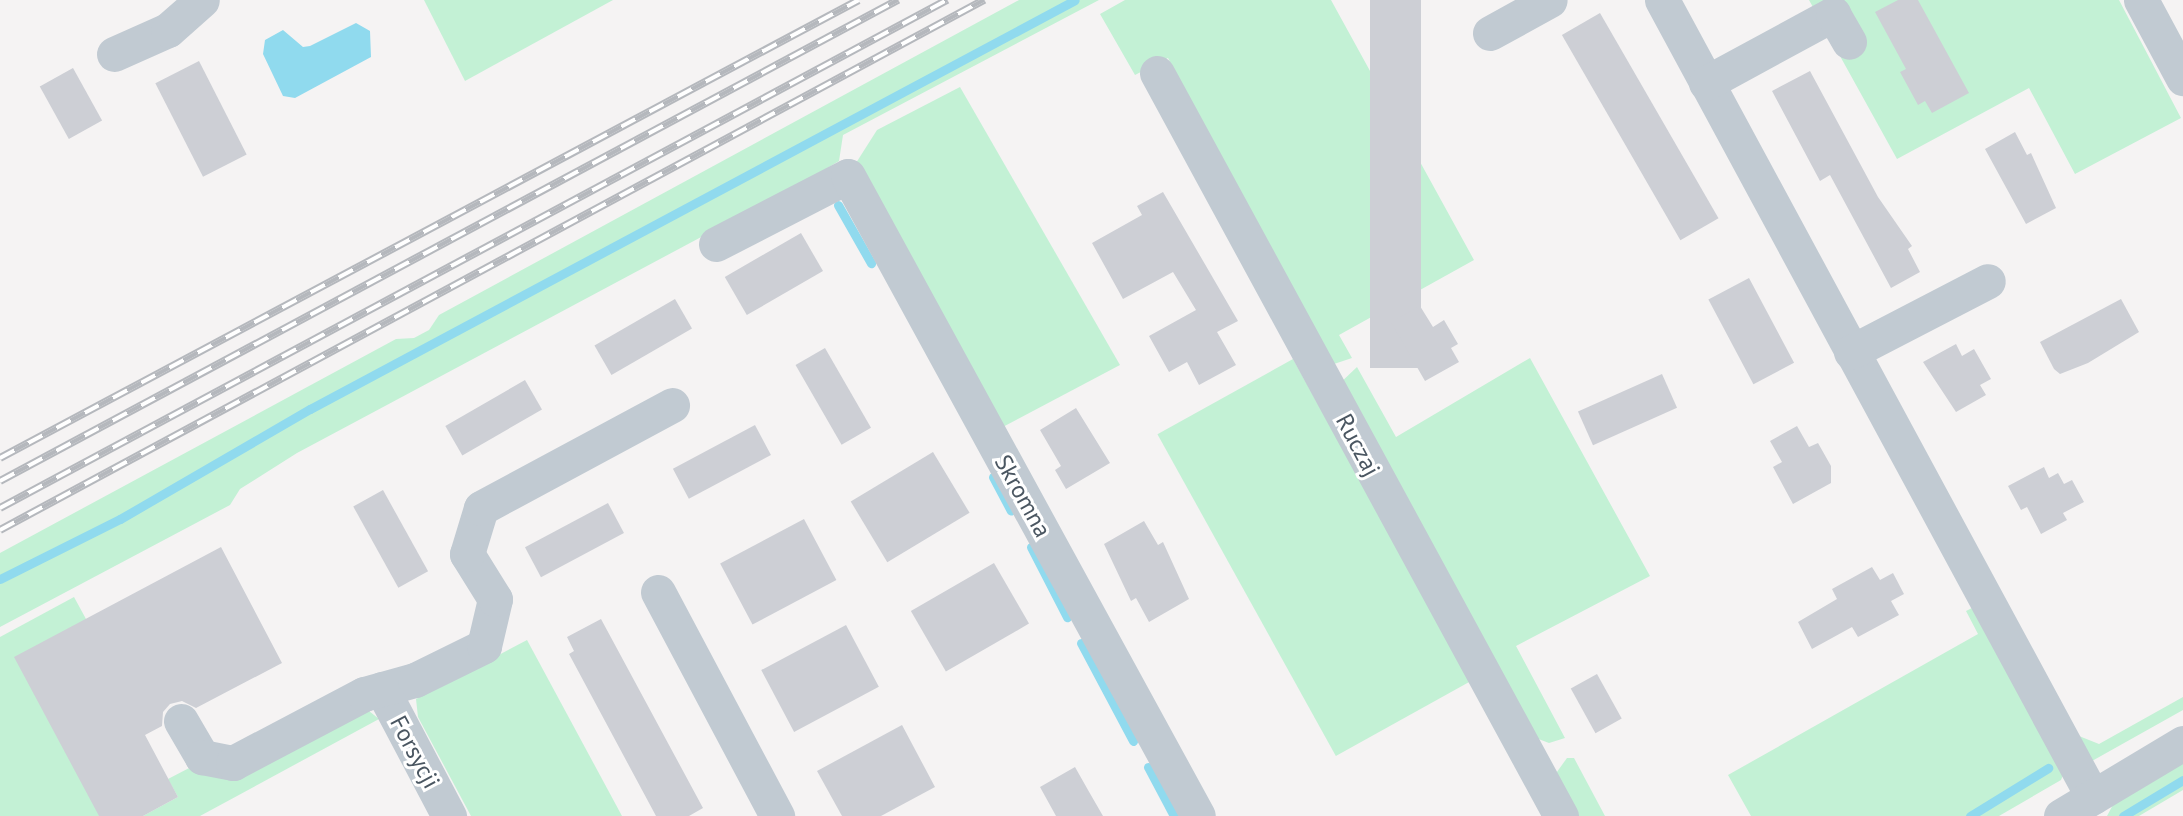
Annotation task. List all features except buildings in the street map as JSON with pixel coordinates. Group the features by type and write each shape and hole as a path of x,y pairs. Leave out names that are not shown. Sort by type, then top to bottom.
{"street":[{"path":"114,54 168,30 202,0"},
{"path":"1490,33 1550,0"},
{"path":"1662,0 1851,352 2080,808 2183,743"},
{"path":"2141,0 2183,78"},
{"path":"1706,83 1833,14 1849,42"},
{"name":"Ruczaj","path":"1157,73 1561,816"},
{"name":"Skromna","path":"716,244 848,176 1198,816"},
{"path":"1851,352 1988,281"},
{"path":"181,721 202,757 233,763 382,689 415,680 484,646 495,599 467,554 481,508 672,405"},
{"path":"658,592 777,816"},
{"name":"Forsycji","path":"382,689 449,816"}],"green space":[{"path":"424,0 613,0 465,81"},
{"path":"1019,0 1099,0 843,135 839,161 806,181 297,453 240,489 230,505 0,627 0,553 396,339 414,338 429,330 439,315"},
{"path":"1125,0 1331,0 1474,260 1339,335 1352,358 1331,365 1168,58 1135,75 1100,14"},
{"path":"1809,0 2119,0 2181,118 2075,174 2029,88 1897,159"},
{"path":"960,87 1120,365 997,430 856,163 877,130"},
{"path":"1530,358 1650,576 1516,646 1565,738 1549,743 1528,735 1337,386 1357,367 1396,437"},
{"path":"1293,359 1471,681 1336,756 1157,434"},
{"path":"74,597 86,619 99,816 0,816 0,637"},
{"path":"1974,607 2063,775 2061,780 1999,816 1751,816 1728,775 1978,634 1966,611"},
{"path":"527,640 622,816 471,816 418,717 416,699"},
{"path":"2183,697 2183,710 2092,761 2079,736 2099,744"},
{"path":"369,711 379,719 200,816 143,816 178,797 168,779 193,766"},
{"path":"1567,758 1574,758 1605,816 1576,816 1554,776"},
{"path":"2183,762 2183,790 2139,816 2107,816 2115,801"}],"water":[{"path":"356,23 370,31 371,57 295,98 283,96 263,54 265,40 283,30 303,47 310,46"}],"waterway":[{"path":"0,579 120,519 310,409 1075,0"},
{"path":"838,205 871,263"},
{"path":"993,477 1011,511"},
{"path":"1031,547 1067,617"},
{"path":"1081,643 1133,741"},
{"path":"1148,767 1174,816"},
{"path":"1970,816 2048,768"},
{"path":"2123,816 2183,780"}],"railway":[{"path":"0,458 859,0"},
{"path":"0,481 898,0"},
{"path":"0,508 947,0"},
{"path":"0,530 984,0"}]}
